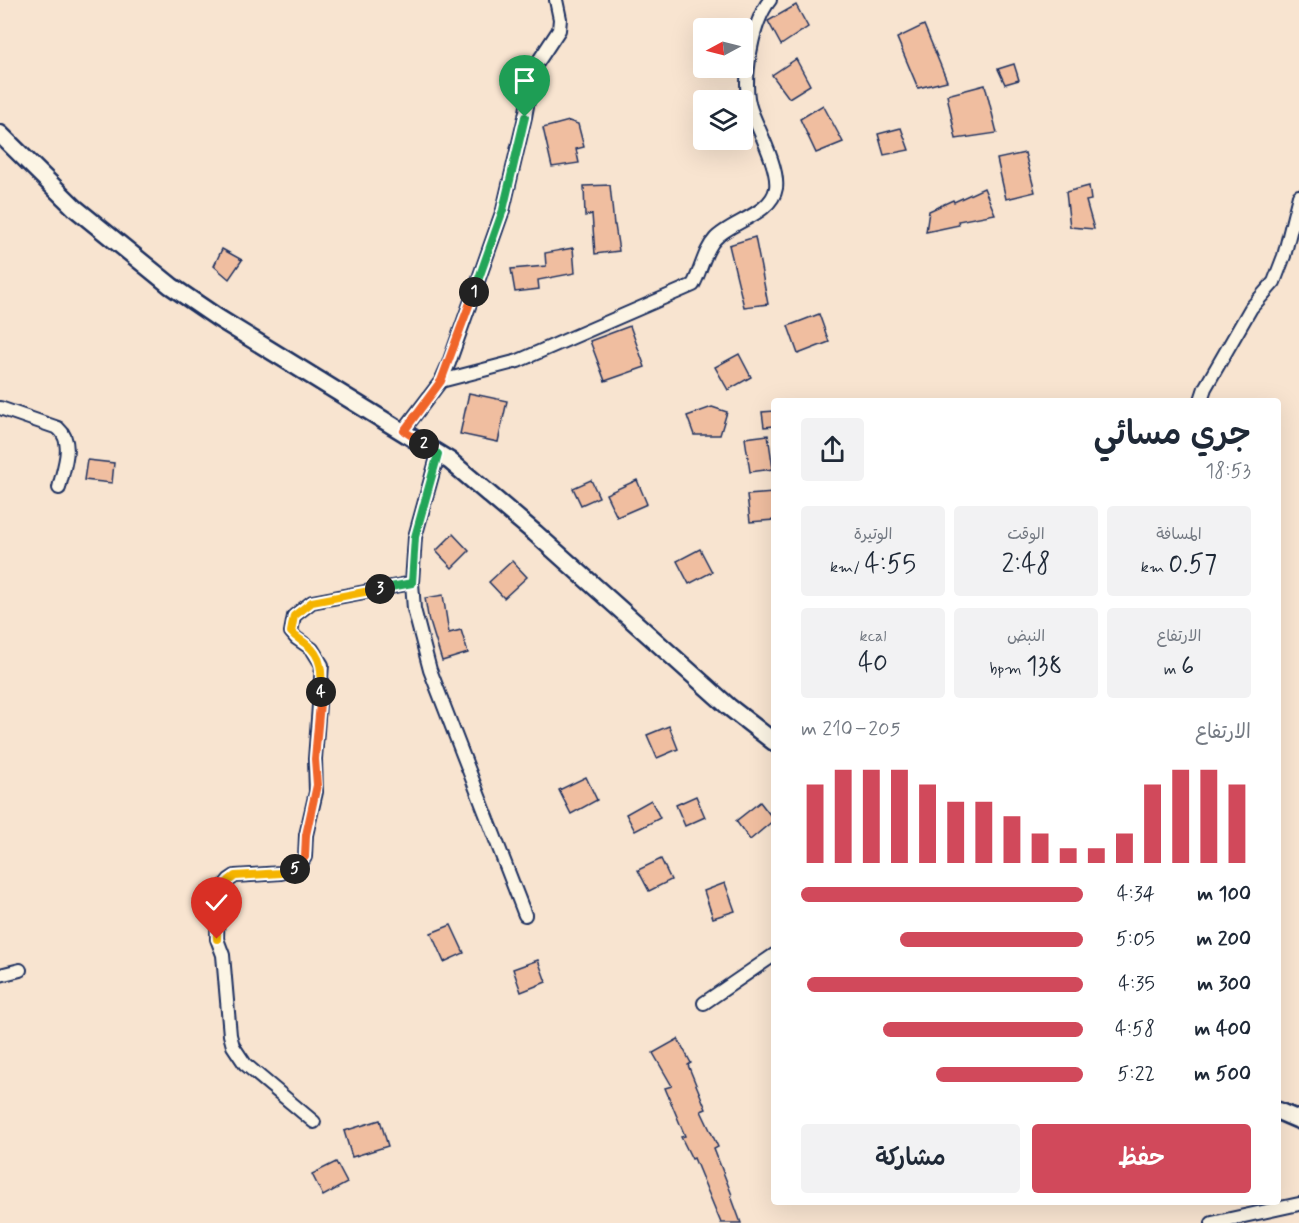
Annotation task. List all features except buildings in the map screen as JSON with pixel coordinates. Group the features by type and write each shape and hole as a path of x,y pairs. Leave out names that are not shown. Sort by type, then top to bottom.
{"street":[{"path":"404,431 441,381 503,210 534,68 559,30 560,19 556,0"},
{"path":"441,381 518,361 693,285 714,239 745,220 771,200 776,187 774,170 747,94 754,39 763,9 770,0"},
{"path":"0,134 75,208 171,286 438,454 495,499 729,707 771,740"},
{"path":"1202,398 1205,388 1251,308 1274,282 1284,256 1299,196"},
{"path":"0,408 58,428 63,432 68,445 59,488"},
{"path":"438,454 415,537 412,583 414,609 430,670 525,915"},
{"path":"314,1122 244,1064 233,1046 223,955 217,939 218,898 223,886 235,876 294,870 305,857 306,835 317,785 315,759 322,666 312,649 291,632 294,616 312,602 412,583"},
{"path":"704,1003 771,958"},
{"path":"0,975 20,970"},
{"path":"1281,1112 1299,1120"},
{"path":"1212,1223 1299,1204"}],"route":[{"path":"217,939 218,898 223,886 229,880 235,876 294,870 305,857 306,835 317,785 315,759 322,666 312,649 291,632 294,616 312,602 412,583 415,537 438,454 404,431 441,381 449,363 503,210 525,117"}]}
